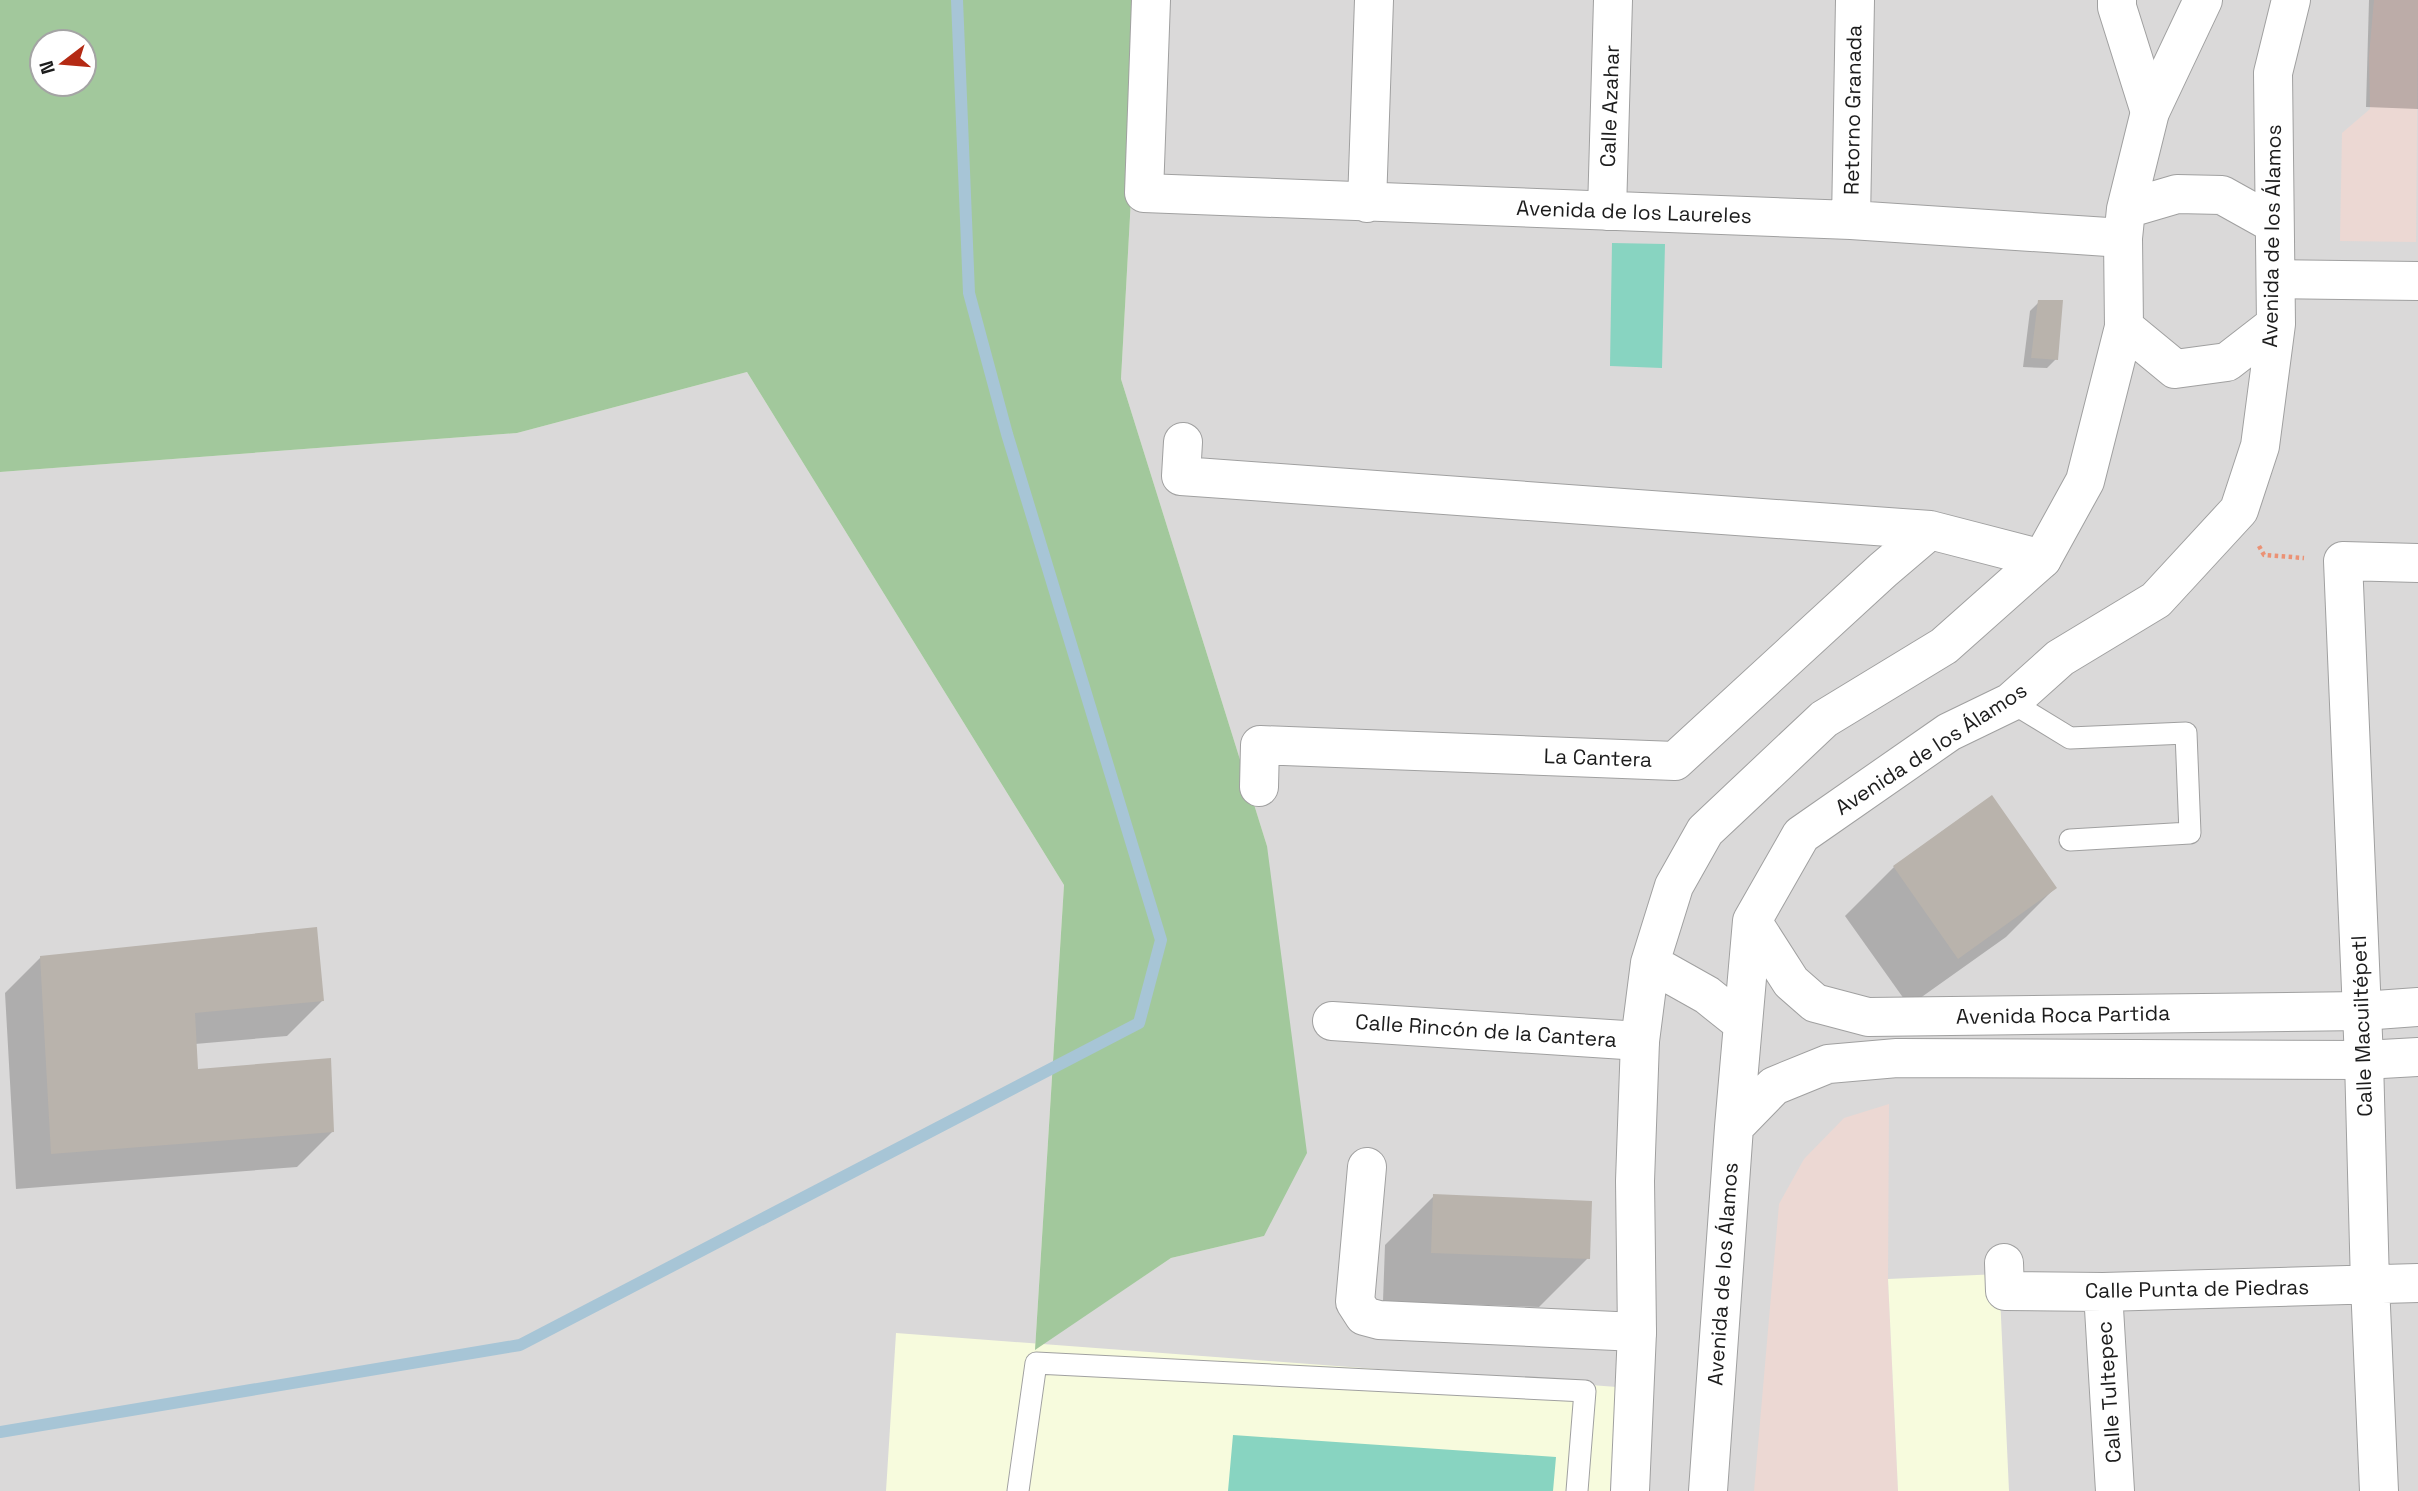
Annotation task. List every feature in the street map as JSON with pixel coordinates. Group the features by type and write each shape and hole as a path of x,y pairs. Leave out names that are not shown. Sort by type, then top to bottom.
{"street":[{"name":"Avenida de los Laureles","path":"1151,0 1144,193 1851,220 2125,224"},
{"path":"1367,202 1374,0"},
{"name":"Calle Azahar","path":"1607,211 1613,0"},
{"name":"Retorno Granada","path":"1851,220 1855,0"},
{"path":"2117,0 2150,112"},
{"path":"1630,1491 1637,1332 1634,1181 1640,1041 1650,963 1674,886 1705,831 1824,719 1944,646 2042,559 2085,481 2124,327 2125,224 2150,112 2203,0"},
{"name":"Avenida de los Álamos","path":"1708,1491 1742,1023 1752,921 1801,835 1949,732 2011,702 2060,658 2156,600 2239,510 2260,446 2276,324 2273,73 2291,0"},
{"path":"2125,224 2177,194 2222,195 2274,225"},
{"path":"2277,279 2418,281"},
{"path":"2124,327 2175,369 2227,362 2276,324"},
{"path":"1183,443 1181,476 1930,530 2042,559"},
{"name":"La Cantera","path":"1259,787 1260,745 1675,761 1930,530"},
{"path":"2343,561 2418,563"},
{"name":"Calle Macuiltépetl","path":"2343,561 2379,1491"},
{"name":"Avenida Roca Partida","path":"1752,921 1791,982 1815,1003 1868,1017 2362,1011 2418,1007"},
{"path":"1650,963 1707,995 1742,1023"},
{"name":"Calle Rincón de la Cantera","path":"1332,1021 1640,1041"},
{"name":"Avenida Roca Partida","path":"1734,1127 1774,1086 1828,1064 1897,1058 2364,1060 2418,1057"},
{"path":"1367,1167 1355,1302 1364,1316 1379,1320 1637,1332"},
{"name":"Calle Punta de Piedras","path":"2004,1263 2005,1291 2103,1292 2418,1283"},
{"name":"Calle Tultepec","path":"2103,1292 2115,1491"}],"lane":[{"path":"2011,702 2070,738 2186,733 2190,833 2070,840"},
{"path":"1018,1491 1036,1363 1585,1391 1577,1491"}],"path":[{"path":"2239,510 2264,555 2343,561"}],"shaded area":[{"path":"1142,0 2418,0 2418,1491 0,1491 0,472 517,433 747,372 1064,885 1035,1349 1171,1258 1264,1236 1267,846 1121,379"},
{"path":"2374,0 2418,0 2416,242 2340,241 2342,133 2370,109 2369,56"},
{"path":"1889,1104 1888,1279 1898,1491 1754,1491 1779,1204 1804,1159 1844,1118"},
{"path":"1999,1274 2009,1491 1898,1491 1888,1279"},
{"path":"896,1333 1617,1387 1610,1491 886,1491"}],"green space":[{"path":"0,0 1142,0 1121,379 1267,846 1307,1153 1264,1236 1171,1258 1035,1350 1064,885 747,372 517,433 0,472"},
{"path":"1612,243 1665,244 1662,368 1610,366"},
{"path":"1233,1435 1556,1457 1553,1491 1228,1491"}],"building":[{"path":"2038,300 2063,300 2058,360 2031,358"},
{"path":"1992,795 2057,888 1958,959 1893,866"},
{"path":"317,927 324,1001 195,1013 198,1069 331,1058 334,1132 51,1154 40,956"},
{"path":"1433,1194 1592,1201 1590,1259 1431,1253"}],"waterway":[{"path":"0,1432 520,1345 1139,1023 1161,940 1007,434 969,293 957,0"}]}
